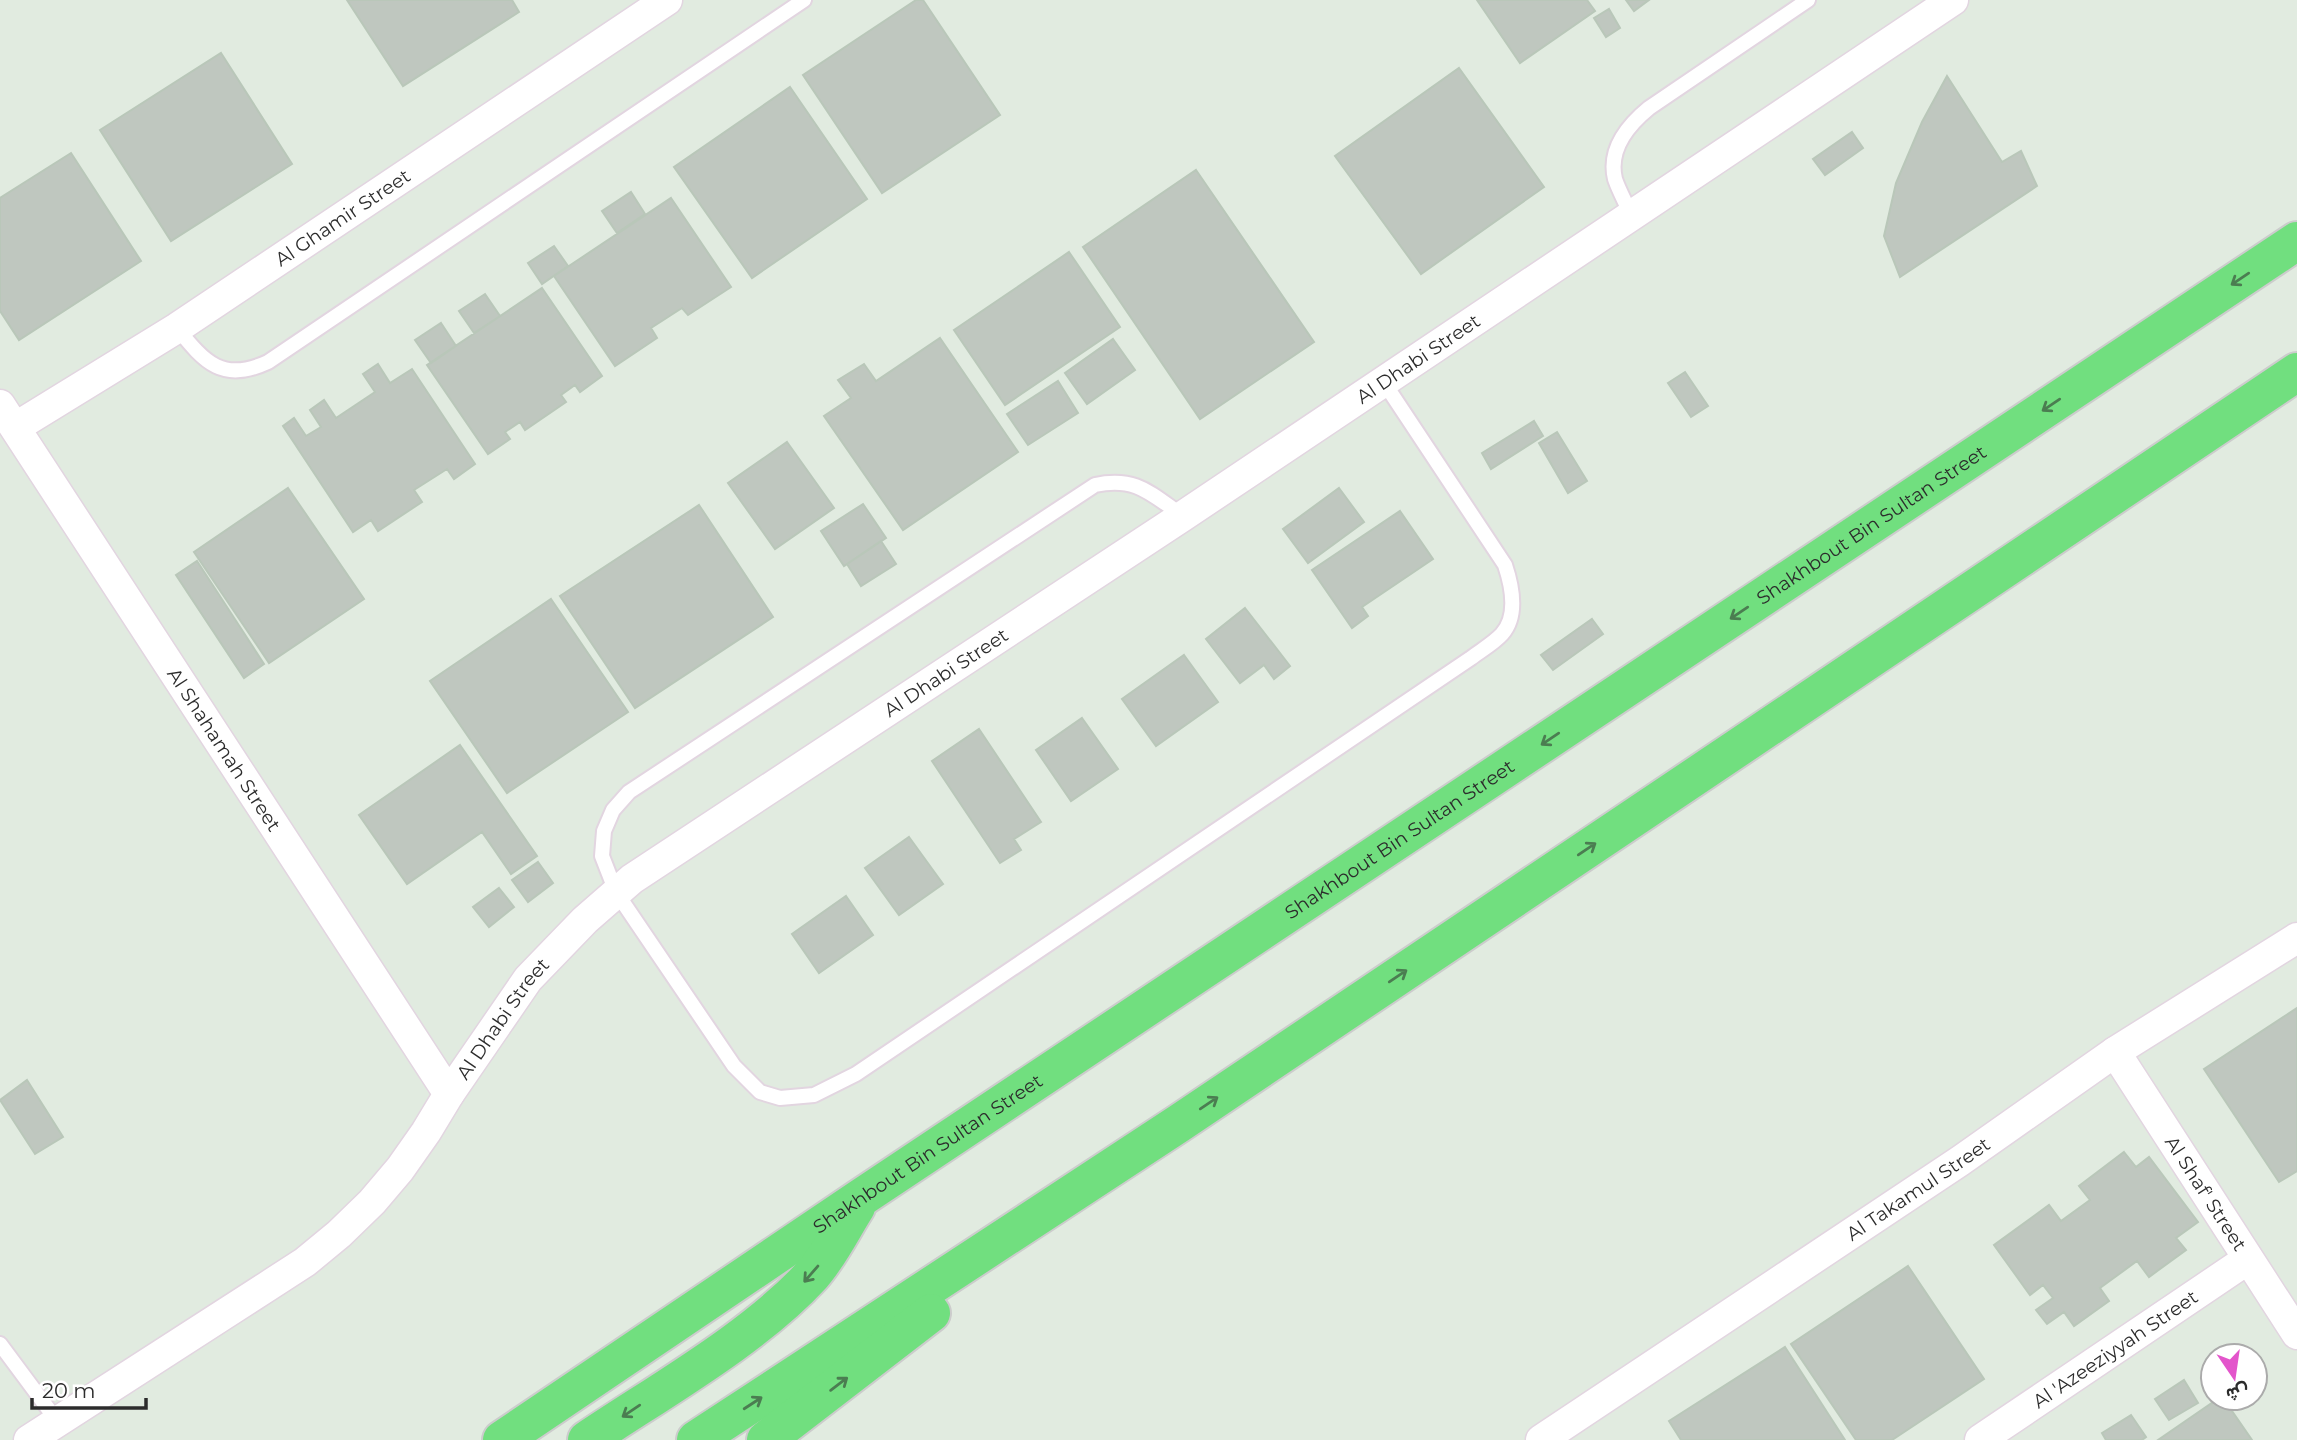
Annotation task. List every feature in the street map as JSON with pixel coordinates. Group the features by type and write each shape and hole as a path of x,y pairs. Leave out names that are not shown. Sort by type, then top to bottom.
{"main road":[{"name":"Shakhbout Bin Sultan Street","path":"502,1440 862,1197 2297,241"},
{"path":"696,1440 1178,1124 2297,372"},
{"path":"766,1440 1178,1124"},
{"path":"587,1440 736,1340 780,1305 813,1274 862,1197"}],"street":[{"name":"Al Ghamir Street","path":"8,416 177,328 667,0"},
{"name":"Al Dhabi Street","path":"29,1440 305,1262 339,1234 372,1202 400,1169 528,979 616,892 642,872 1183,516 1953,0"},
{"name":"Al Shahamah Street","path":"8,416 449,1094"},
{"name":"Al Takamul Street","path":"1541,1440 1940,1175 2115,1052 2297,938"},
{"name":"Al Shaf' Street","path":"2115,1052 2297,1334"},
{"name":"Al 'Azeeziyyah Street","path":"1980,1440 2248,1259"}],"lane":[{"path":"177,328 196,352 211,365 230,372 250,370 268,362 802,0"},
{"path":"1631,215 1615,179 1614,158 1620,138 1648,108 1808,0"},
{"path":"1183,516 1145,489 1129,483 1095,485 629,792 613,810 604,831 601,856 616,892 734,1066 760,1092 780,1098 814,1095 856,1074 1298,776 1503,634 1512,612 1510,579 1505,565 1383,381"},
{"path":"0,1344 58,1422"}],"building":[{"path":"347,0 512,0 519,12 403,86"},
{"path":"916,0 923,0 1000,115 882,193 803,75"},
{"path":"1477,0 1587,0 1595,11 1520,63"},
{"path":"1626,0 1649,0 1634,11"},
{"path":"1609,9 1620,28 1606,37 1594,18"},
{"path":"221,53 292,164 171,241 100,130"},
{"path":"1459,68 1544,187 1421,274 1335,156"},
{"path":"1947,76 2002,162 2021,151 2037,186 1900,277 1884,236 1896,183 1922,122"},
{"path":"790,87 867,199 752,278 674,167"},
{"path":"1852,132 1863,148 1825,175 1813,159"},
{"path":"71,153 141,261 19,340 0,311 0,198"},
{"path":"1196,170 1314,342 1200,419 1083,247"},
{"path":"631,192 645,214 617,233 602,211"},
{"path":"671,198 731,287 688,315 682,308 651,328 657,338 615,366 554,276"},
{"path":"554,246 568,266 542,284 528,263"},
{"path":"1069,252 1120,327 1005,405 954,330"},
{"path":"542,288 602,376 580,392 575,385 561,395 566,402 525,430 520,422 505,432 510,439 488,454 427,365"},
{"path":"485,294 500,316 474,333 459,311"},
{"path":"441,323 456,346 431,363 415,340"},
{"path":"940,338 1018,452 903,530 824,416 851,398 838,380 864,364 876,381"},
{"path":"1113,339 1135,370 1087,404 1065,373"},
{"path":"378,364 390,383 412,369 475,464 454,479 447,469 414,490 422,502 378,531 371,520 353,532 283,426 294,418 306,436 321,427 310,410 324,400 336,418 375,392 363,374"},
{"path":"1685,372 1708,406 1691,417 1668,383"},
{"path":"1058,381 1078,413 1028,445 1007,414"},
{"path":"1534,421 1543,436 1491,469 1482,453"},
{"path":"1557,432 1587,481 1568,493 1539,443"},
{"path":"787,442 834,508 775,549 728,483"},
{"path":"288,488 364,599 269,663 194,552"},
{"path":"1339,488 1364,522 1308,563 1283,529"},
{"path":"863,504 886,538 844,566 821,531"},
{"path":"699,505 773,617 635,708 560,596"},
{"path":"1400,511 1433,559 1362,607 1368,616 1352,628 1312,570"},
{"path":"881,541 896,564 861,586 847,564"},
{"path":"197,561 264,664 244,678 176,575"},
{"path":"551,599 628,712 507,793 430,681"},
{"path":"1245,608 1290,666 1274,679 1264,665 1240,683 1206,639"},
{"path":"1592,619 1603,634 1553,670 1541,655"},
{"path":"1184,655 1218,702 1156,746 1122,699"},
{"path":"1082,718 1118,769 1071,801 1036,750"},
{"path":"979,729 1041,822 1014,839 1021,850 1000,863 932,761"},
{"path":"460,745 537,856 511,874 482,832 407,884 359,815"},
{"path":"909,837 943,884 899,915 865,868"},
{"path":"538,862 553,883 528,902 512,880"},
{"path":"499,888 514,907 489,927 473,907"},
{"path":"846,896 873,935 819,973 792,934"},
{"path":"2297,1008 2297,1171 2279,1182 2204,1069"},
{"path":"27,1080 63,1137 35,1154 0,1100"},
{"path":"2124,1152 2136,1167 2149,1157 2198,1222 2176,1238 2186,1250 2149,1277 2137,1261 2100,1288 2109,1301 2074,1326 2064,1312 2047,1324 2036,1310 2053,1298 2043,1285 2030,1295 1994,1245 2049,1205 2061,1221 2090,1200 2079,1186"},
{"path":"1908,1266 1984,1379 1892,1440 1856,1440 1791,1344"},
{"path":"1785,1347 1845,1440 1681,1440 1669,1421"},
{"path":"2184,1380 2198,1403 2169,1420 2155,1399"},
{"path":"2199,1412 2233,1412 2252,1440 2158,1440"},
{"path":"2131,1415 2146,1437 2142,1440 2106,1440 2102,1433"}]}
